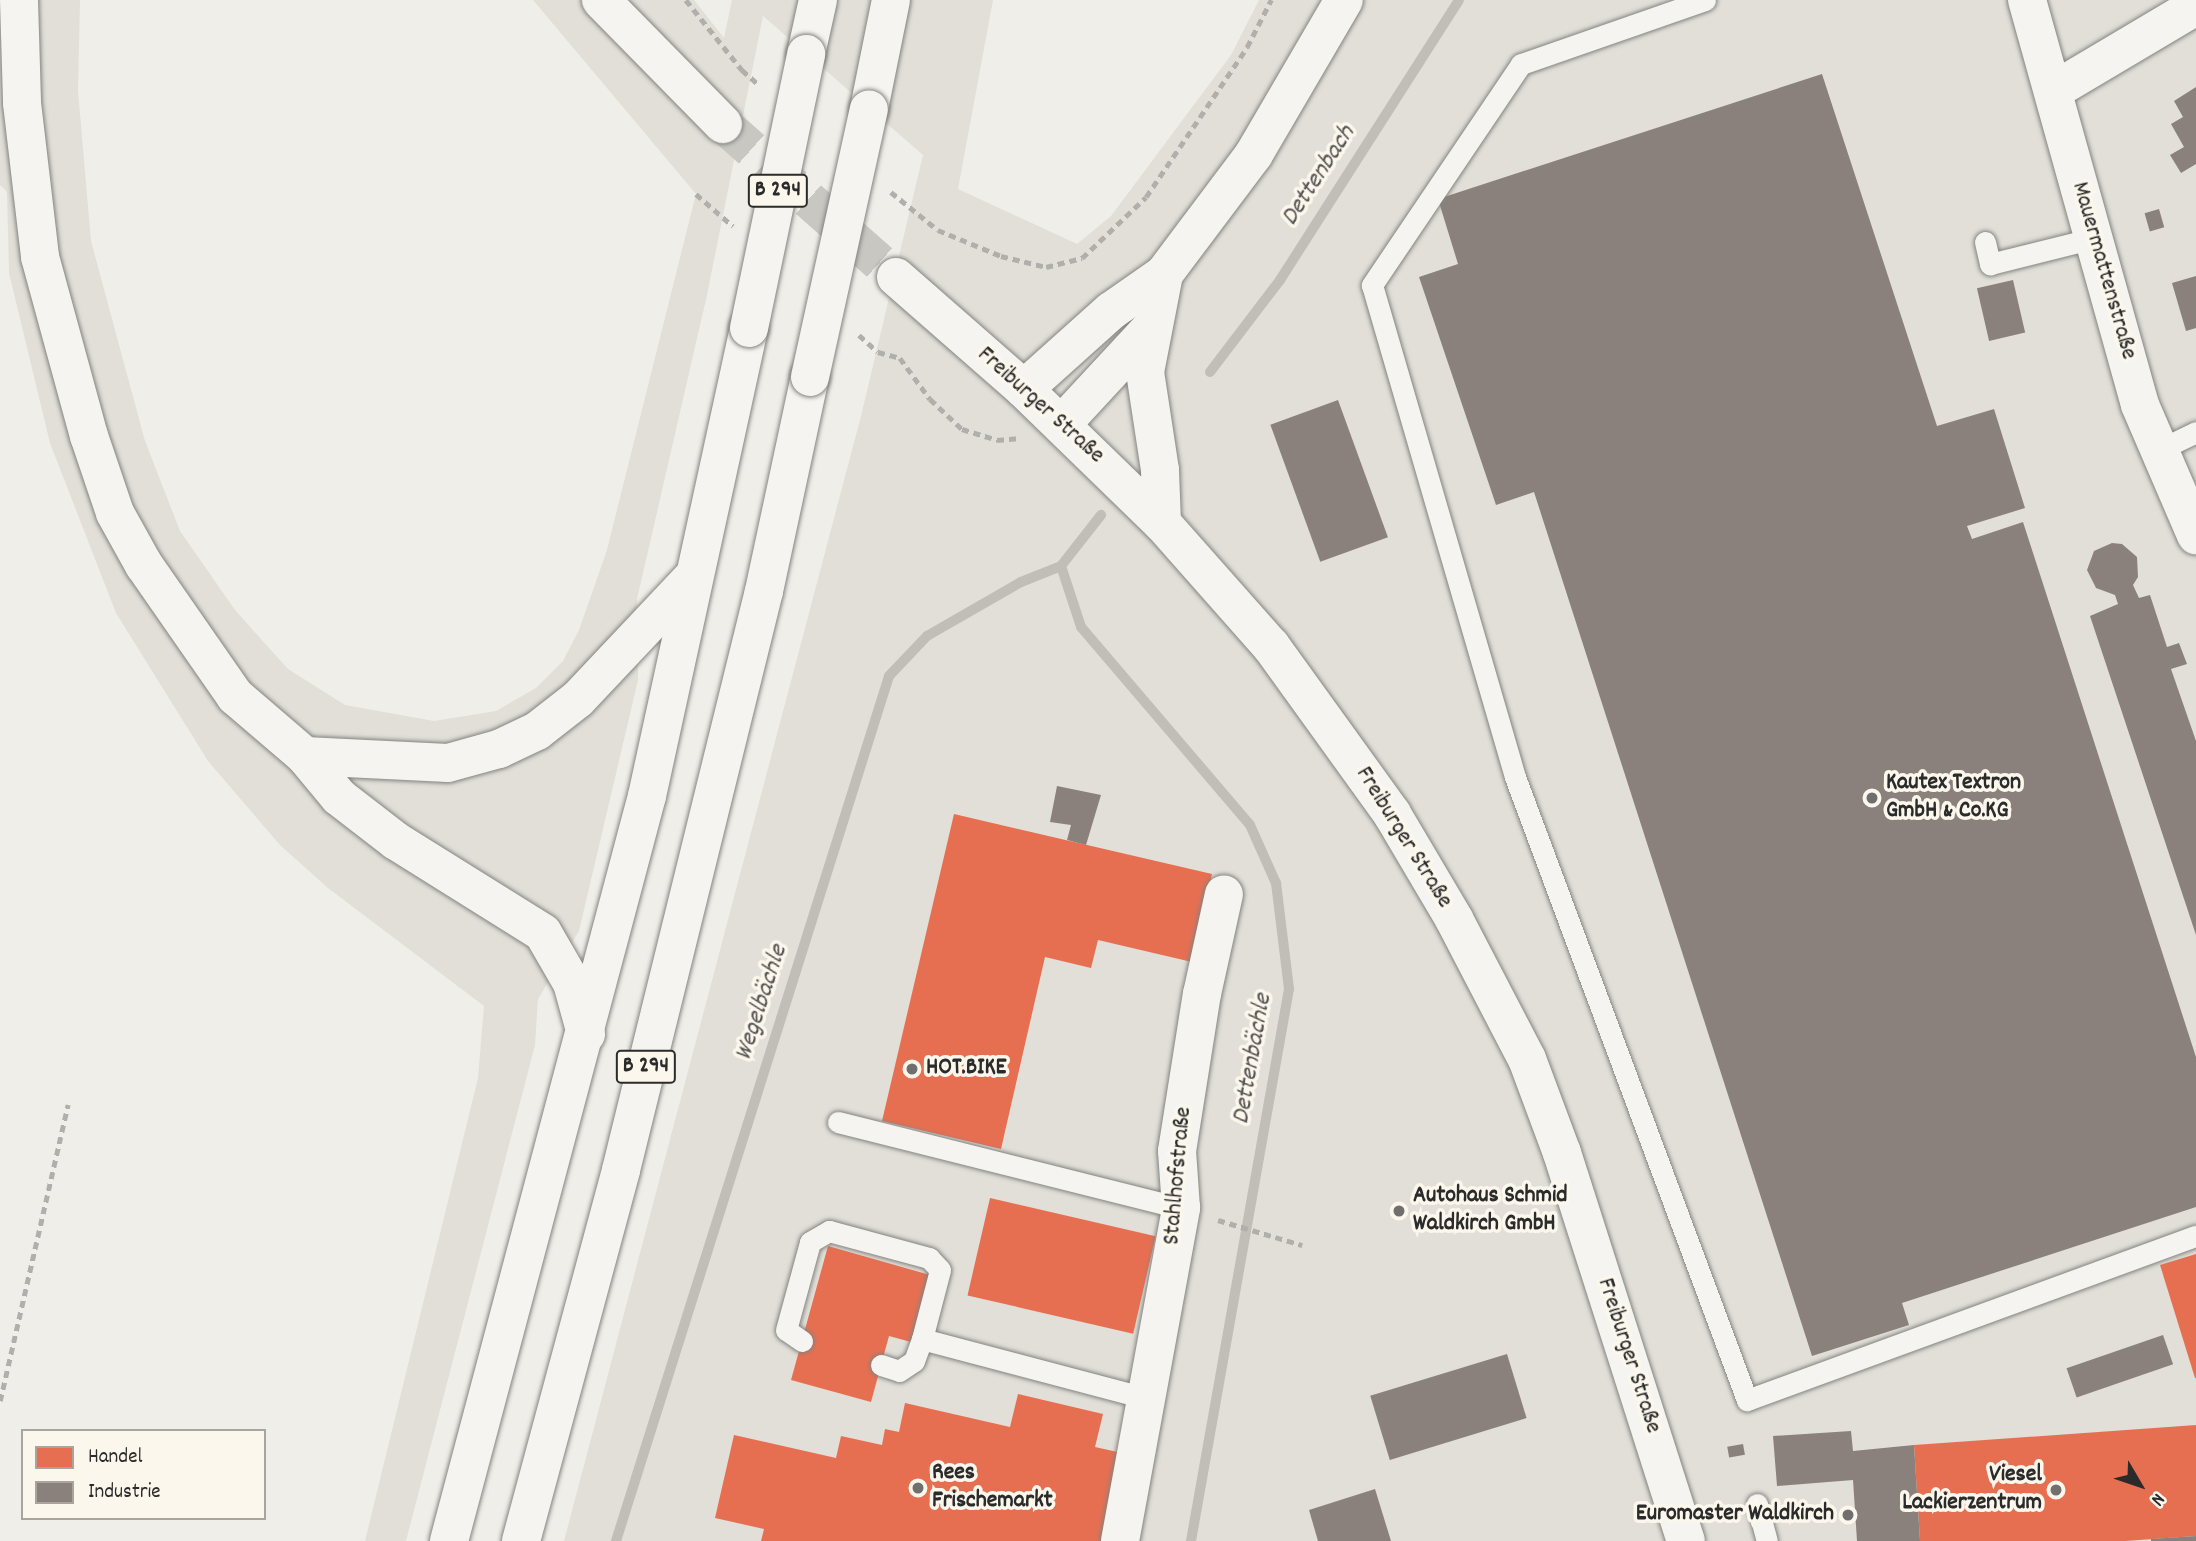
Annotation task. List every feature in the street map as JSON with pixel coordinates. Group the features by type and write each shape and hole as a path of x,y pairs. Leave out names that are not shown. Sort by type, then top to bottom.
{"main road":[{"path":"19,0 23,103 40,257 65,355 115,513 191,639 235,696 306,756 338,797 396,841 543,933 572,983 586,1037"},
{"path":"601,0 723,124"},
{"name":"B 294","path":"449,1541 586,1037 647,796 818,0"},
{"name":"B 294","path":"521,1541 621,1170 764,591 891,0"},
{"path":"1024,389 1111,311 1164,274 1254,154 1344,0"},
{"name":"Mauermattenstraße","path":"2027,0 2140,405 2196,535"},
{"path":"2053,91 2196,6"},
{"path":"1162,523 1160,470 1145,372 1151,328 1164,274"},
{"name":"Freiburger Straße","path":"896,277 1062,424 1162,523 1271,646 1392,814 1527,1059 1562,1153 1686,1541"},
{"path":"1062,424 1151,328"},
{"path":"306,756 435,763 499,749 537,731 578,699 693,577"},
{"name":"Stahlhofstraße","path":"1120,1541 1181,1208 1177,1151 1202,994 1224,894"}],"lane":[{"path":"1705,0 1521,64 1372,285 1515,777 1747,1400 2196,1236"},
{"path":"1985,242 1990,264 2094,238"},
{"path":"2160,450 2196,432"},
{"path":"838,1122 1181,1208"},
{"path":"802,1341 786,1330 810,1242 829,1231 929,1258 940,1270 914,1361 900,1371 881,1365"},
{"path":"922,1339 1146,1398"},
{"path":"1757,1504 1767,1541"}],"path":[{"path":"686,0 742,70 763,88"},
{"path":"880,183 938,230 1001,256 1046,267 1082,258 1146,197 1247,47 1271,0"},
{"path":"900,358 930,399 962,429 997,440 1022,437 1062,424"},
{"path":"0,1401 68,1105"},
{"path":"1224,1222 1303,1245"}],"shaded area":[{"path":"0,0 80,0 78,91 91,241 145,441 180,531 235,610 288,669 345,705 434,721 496,711 536,688 563,661 579,630 607,550 696,194 533,0 694,0 724,38 732,0 993,0 958,189 1077,244 1111,216 1231,55 1259,0 2196,0 2196,1541 564,1541 861,416 923,155 763,16 707,295 637,599 638,680 579,931 538,999 535,1045 406,1541 365,1541 478,1078 484,1006 328,888 280,845 208,761 116,613 50,443 9,273 7,192 0,185"}],"building: Handel":[{"path":"954,814 1212,874 1192,962 1098,940 1091,968 1045,957 1001,1149 882,1121"},
{"path":"990,1198 1156,1236 1133,1334 968,1295"},
{"path":"828,1246 930,1275 911,1342 889,1336 871,1402 791,1380"},
{"path":"2196,1254 2196,1378 2195,1378 2160,1265"},
{"name":"Rees Frischemarkt","path":"1018,1394 1103,1414 1095,1447 1122,1453 1101,1541 761,1541 764,1529 715,1518 734,1435 836,1458 841,1436 882,1445 885,1429 899,1432 905,1403 1010,1427"},
{"name":"Viesel Lackierzentrum","path":"2196,1425 2196,1536 2125,1541 1920,1541 1914,1445"}],"building: Industrie":[{"name":"Kautex Textron GmbH & Co.KG","path":"1822,74 1937,426 1994,409 2025,508 1967,526 1972,539 2023,522 2196,1057 2196,1207 1902,1303 1909,1325 1812,1356 1534,492 1496,505 1419,277 1458,264 1438,199"},
{"path":"2196,87 2196,164 2181,173 2170,155 2184,147 2171,124 2183,117 2174,101"},
{"path":"2159,209 2164,227 2150,231 2145,213"},
{"path":"2196,276 2196,328 2186,331 2172,283"},
{"path":"2013,280 2025,333 1989,341 1977,288"},
{"path":"1338,400 1388,537 1320,562 1270,425"},
{"path":"2112,543 2122,544 2137,557 2138,577 2133,585 2139,598 2150,595 2167,647 2179,643 2187,664 2171,669 2196,741 2196,935 2090,616 2118,604 2115,595 2096,588 2087,570 2094,551"},
{"path":"1057,786 1101,795 1086,845 1067,840 1071,825 1050,822"},
{"path":"2163,1335 2173,1364 2077,1398 2067,1368"},
{"path":"1507,1354 1527,1418 1390,1460 1370,1396"},
{"path":"1851,1431 1853,1451 1914,1445 1920,1541 1857,1541 1853,1480 1777,1486 1773,1436"},
{"path":"1743,1444 1745,1455 1729,1458 1727,1447"},
{"path":"1375,1489 1391,1541 1318,1541 1309,1510"},
{"path":"2196,1536 2196,1541 2151,1541 2151,1539"}],"waterway":[{"name":"Dettenbach","path":"1210,372 1280,280 1459,0"},
{"name":"Dettenbach","path":"1061,566 1101,515"},
{"name":"Dettenbächle","path":"1061,566 1081,627 1250,825 1276,883 1289,989 1191,1541"},
{"name":"Wegelbächle","path":"616,1541 889,676 927,636 1021,582 1061,566"}],"tunnel":[{"path":"723,124 896,277"}],"place":[{"name":"Kautex Textron GmbH & Co.KG","path":"1872,798"},
{"name":"HOT.BIKE","path":"912,1069"},
{"name":"Autohaus Schmid Waldkirch GmbH","path":"1399,1211"},
{"name":"Rees Frischemarkt","path":"918,1488"},
{"name":"Viesel Lackierzentrum","path":"2056,1490"},
{"name":"Euromaster Waldkirch","path":"1848,1515"}]}
